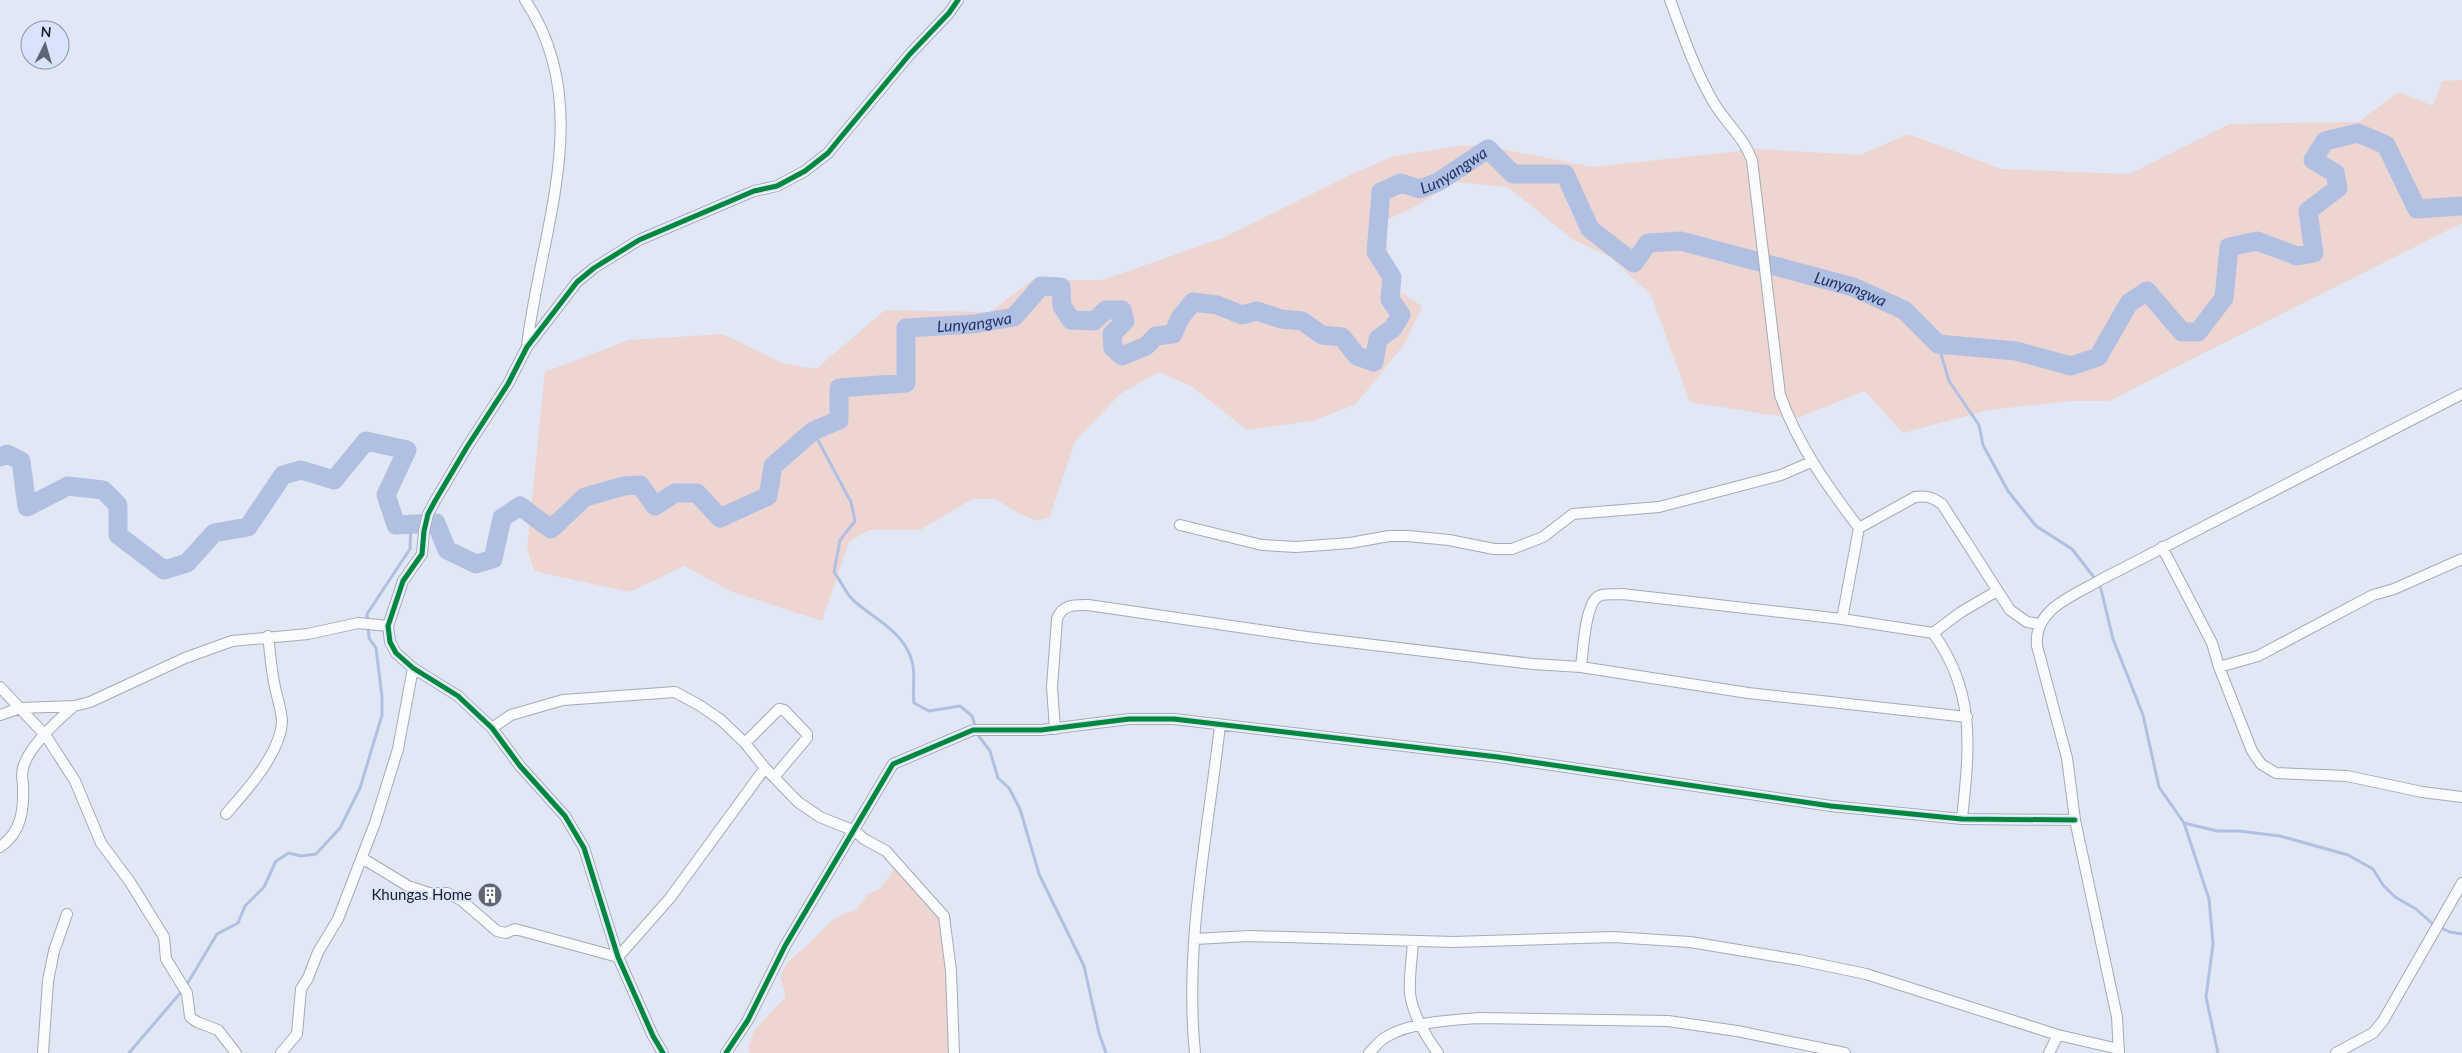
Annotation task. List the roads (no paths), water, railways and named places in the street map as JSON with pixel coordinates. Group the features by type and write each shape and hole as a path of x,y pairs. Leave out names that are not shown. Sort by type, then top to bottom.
{"street":[{"path":"525,0 539,20 554,56 561,126 560,160 552,215 530,321 527,348"},
{"path":"663,1053 653,1036 618,956 584,848 565,816 520,766 492,728 458,696 413,668 392,646 388,626 403,581 422,554 428,514 466,447 508,384 527,348 577,282 615,253 639,240 744,195 777,186 804,171 828,153 910,54 949,13 958,0"},
{"path":"1670,0 1699,76 1715,104 1748,150 1752,160 1780,396 1811,462 1859,528 1842,618"},
{"path":"1195,939 1249,936 1524,942 1613,938 1690,942 1799,960 1866,974 2058,1035 2119,1051 2117,1017 2075,820 2067,758 2037,646 2036,635 2039,624 2049,611 2056,606 2162,547 2462,394"},
{"path":"1180,526 1262,545 1296,547 1350,543 1389,536 1408,536 1450,540 1494,550 1512,549 1543,537 1573,514 1658,507 1781,475 1811,462"},
{"path":"1859,528 1915,497 1932,498 1942,504 1997,591 2018,617 2027,622 2039,624"},
{"path":"2162,547 2212,643 2219,667 2252,751 2268,769 2276,773 2355,778 2422,792 2462,797"},
{"path":"2219,667 2258,656 2373,595 2394,589 2462,559"},
{"path":"1933,633 1961,612 1997,591"},
{"path":"1581,667 1589,608 1595,598 1600,595 1622,594 1842,618 1933,633 1944,648 1955,671 1967,717 1968,749 1962,819"},
{"path":"1055,729 1052,687 1057,619 1059,613 1069,606 1095,605 1316,638 1533,664 1581,667 1758,694 1967,717"},
{"path":"0,714 20,708 74,706 90,702 142,676 217,646 248,638 308,634 358,623 388,626"},
{"path":"226,814 249,787 273,751 280,735 282,721 273,678 268,636"},
{"path":"281,1053 297,1034 301,990 318,952 338,919 391,776 404,723 413,668"},
{"path":"0,687 46,736 75,781 101,843 130,882 164,938 166,960 184,988 190,1017 196,1022 218,1030 236,1053"},
{"path":"492,728 511,715 563,700 666,691 675,692 721,720 745,743 765,768 775,776 798,802 820,817 855,831 864,839 886,851 944,916 951,971 954,1053"},
{"path":"0,847 20,823 23,804 23,767 46,736 74,706"},
{"path":"745,743 779,709 784,710 807,734 807,738 775,776"},
{"path":"726,1053 748,1020 785,946 855,831 893,764 976,730 1033,731 1128,719 1174,719 1309,733 1498,757 1831,806 1962,819 2075,820"},
{"path":"1195,1053 1193,982 1195,939 1220,725"},
{"path":"618,956 670,898 765,768"},
{"path":"362,858 408,886 429,893 447,893 461,900 497,932 506,934 515,929 618,956"},
{"path":"2336,1053 2373,1033 2383,1021 2462,883"},
{"path":"43,1053 48,981 54,950 67,914"},
{"path":"1413,941 1410,992 1432,1050"},
{"path":"1369,1053 1386,1037 1422,1025 1450,1020 1480,1018 1668,1021 1736,1031 1845,1053"},
{"path":"2049,1053 2058,1035"}],"waterway":[{"name":"Lunyangwa","path":"0,457 7,454 21,461 27,507 68,486 103,490 118,505 118,535 164,570 187,563 214,533 248,527 283,475 301,470 334,480 366,441 407,450 386,495 396,525 436,523 447,550 476,564 493,559 502,518 520,506 551,529 585,497 624,486 640,485 655,506 675,493 697,493 720,518 768,496 773,466 813,431 839,420 839,388 906,383 906,328 974,324 1014,317 1041,286 1061,287 1062,306 1071,320 1094,321 1106,310 1122,310 1125,321 1112,334 1113,348 1122,356 1146,346 1156,336 1173,334 1180,318 1193,302 1217,305 1242,315 1257,311 1281,319 1302,321 1322,335 1342,337 1357,356 1374,362 1378,339 1393,328 1401,315 1390,299 1392,277 1376,252 1381,192 1401,183 1420,189 1438,182 1488,149 1513,174 1565,174 1590,229 1634,263 1648,243 1681,241 1853,287 1904,310 1938,344 2016,351 2071,366 2098,357 2129,303 2147,291 2182,332 2198,332 2224,298 2229,247 2257,241 2297,256 2314,253 2308,211 2338,188 2335,173 2313,160 2325,141 2358,133 2386,145 2417,209 2462,206"},
{"path":"1938,344 1949,381 1979,425 1983,445 2008,491 2036,526 2072,549 2100,585 2113,639 2143,715 2159,787 2184,823 2217,831 2239,831 2280,836 2348,855 2373,869 2383,885 2395,897 2416,909 2434,925 2450,932 2462,934"},
{"path":"813,431 851,502 855,521 840,540 834,572 851,598 888,627 908,651 913,666 914,703 929,711 960,706 972,716 978,735 990,751 998,778 1009,788 1020,809 1039,874 1084,966 1099,1033 1106,1053"},
{"path":"186,986 217,934 238,923 245,906 264,887 276,861 289,853 301,856 316,854 340,828 360,788 382,715 382,697 376,648 369,638 367,614 410,549 411,524"},
{"path":"2184,823 2209,899 2213,944 2206,997 2218,1053"},
{"path":"129,1053 182,991"}],"place":[{"name":"Khungas Home","path":"490,895"}]}
